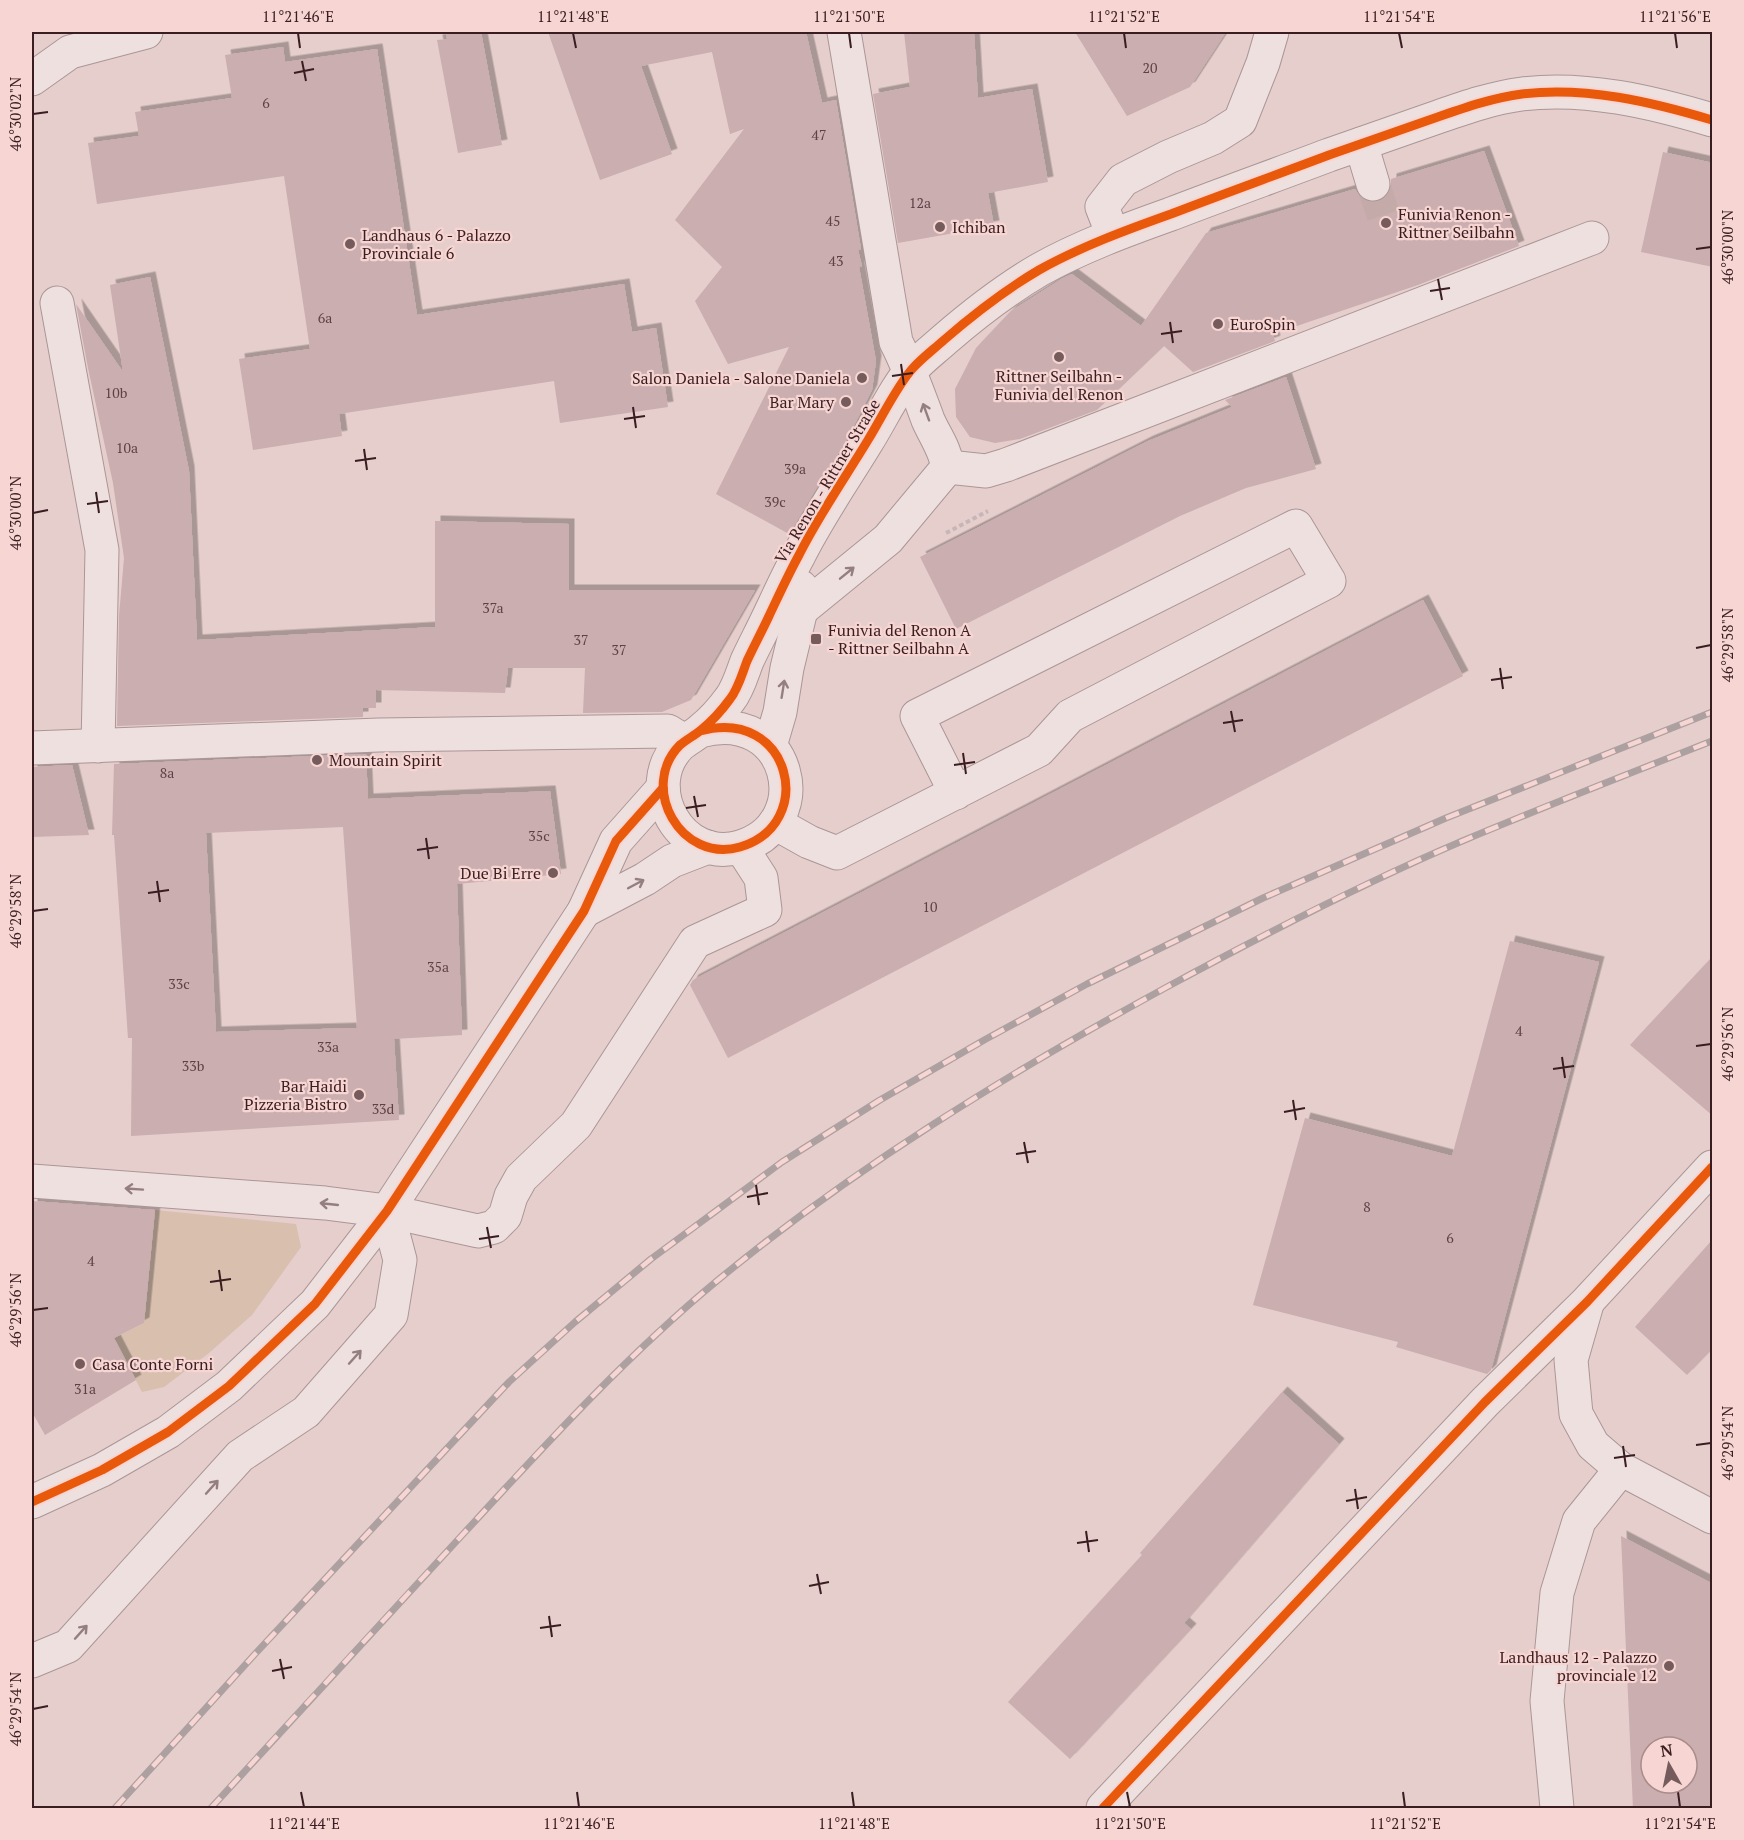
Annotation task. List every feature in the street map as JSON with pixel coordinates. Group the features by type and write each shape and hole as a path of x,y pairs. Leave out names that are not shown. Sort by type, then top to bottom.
{"street":[{"path":"32,79 72,42 146,32"},
{"path":"844,32 896,342 910,370 929,422 945,452 948,467"},
{"path":"1113,235 1102,207 1123,180 1168,157 1213,138 1240,121 1263,63 1272,32"},
{"name":"Via Renon - Rittner Straße","path":"741,847 725,849 708,847 690,839 675,826 666,808 663,788 668,762 672,754 732,697 750,654 800,553 910,370 987,305 1039,270 1113,235 1481,102 1521,94 1559,92 1616,97 1676,109 1713,120"},
{"path":"1361,144 1373,184"},
{"path":"948,467 986,471 1006,465 1592,238"},
{"path":"57,303 102,550 98,746"},
{"path":"801,610 888,539 948,467"},
{"path":"775,823 809,842 837,853 956,793 1039,750 1070,716 1329,581 1296,526 917,716 956,793"},
{"name":"Via Renon - Rittner Straße","path":"770,746 780,712 787,668 801,610 800,553"},
{"path":"32,748 379,735 668,730 692,736 718,726 737,728 755,734 770,746 781,763 786,784 784,804 775,823 760,838 741,847 761,878 765,910 695,942 576,1125 521,1178 511,1196 505,1216 494,1227 478,1232 387,1211 324,1203 32,1181"},
{"name":"Via Renon - Rittner Straße","path":"584,911 616,841 663,788"},
{"name":"Via Renon - Rittner Straße","path":"584,911 645,879 672,861 708,847"},
{"path":"32,1502 102,1470 168,1432 228,1386 315,1304 387,1211 584,911"},
{"path":"1103,1809 1485,1402 1587,1302 1713,1167"},
{"path":"32,1661 68,1646 240,1456 306,1412 391,1316 400,1260 387,1211"},
{"path":"1587,1302 1571,1360 1576,1414 1593,1444 1621,1469 1713,1517"},
{"path":"1557,1809 1547,1701 1557,1593 1579,1521 1621,1469"}],"shaded area":[{"path":"155,1210 296,1224 301,1247 252,1315 209,1353 164,1387 142,1392 114,1338 144,1323"}],"building":[{"path":"446,32 481,32 502,145 458,153 437,40 447,39"},
{"path":"548,32 806,32 822,103 836,100 861,249 858,250 862,266 859,267 876,361 872,390 846,441 789,534 716,494 789,347 728,364 695,301 722,267 675,220 744,129 730,134 712,52 641,66 672,154 600,180"},
{"path":"904,32 974,32 978,98 1032,89 1048,182 988,193 994,226 898,243 873,94 910,87"},
{"path":"1075,32 1226,32 1190,87 1127,116"},
{"name":"Landhaus 6 - Palazzo Provinciale 6","path":"283,47 285,62 377,49 417,315 624,284 632,332 656,328 668,407 560,423 554,381 339,414 342,436 253,450 239,359 310,349 284,176 97,204 88,143 139,136 135,112 232,98 225,55"},
{"path":"1484,151 1519,246 1418,285 1273,334 1275,341 1193,372 1164,346 1097,410 1020,439 995,443 970,437 956,417 955,389 976,348 1011,311 1063,278 1072,274 1141,326 1206,233 1355,189 1361,198 1369,202 1378,202 1387,196 1391,188 1391,179"},
{"path":"1663,152 1713,163 1713,267 1641,252"},
{"path":"150,277 189,471 197,640 435,627 435,521 569,524 569,590 755,590 691,700 662,712 583,713 585,668 508,668 505,693 376,690 376,708 363,708 363,717 117,726 119,616 124,558 113,483 76,304 123,372 110,285"},
{"path":"1286,377 1316,469 1246,488 1180,516 956,629 920,557 1148,441 1232,407 1225,400"},
{"path":"1423,600 1463,676 728,1058 690,985 693,980"},
{"path":"366,754 368,799 550,791 561,874 457,884 462,1035 394,1039 399,1120 131,1136 132,1038 128,1038 114,835 112,835 114,764","holes":["343,827 357,1028 216,1032 206,833"]},
{"path":"72,765 89,835 32,837 32,767"},
{"path":"1510,941 1599,962 1491,1370 1487,1374 1396,1347 1398,1342 1253,1305 1305,1118 1452,1156"},
{"path":"1713,956 1713,1116 1630,1045"},
{"path":"32,1201 155,1210 144,1323 114,1338 136,1380 45,1435 32,1412"},
{"path":"1713,1239 1713,1348 1687,1375 1635,1327"},
{"path":"1282,1392 1339,1444 1184,1623 1191,1629 1070,1759 1008,1702 1142,1555 1140,1553"},
{"name":"Landhaus 12 - Palazzo provinciale 12","path":"1621,1536 1713,1584 1713,1809 1633,1809"}],"tunnel":[{"path":"1373,184 1386,223"}],"railway":[{"path":"115,1808 509,1382 575,1322 651,1259 782,1162 880,1100 986,1039 1087,984 1263,898 1446,818 1712,712"},
{"path":"211,1808 526,1466 619,1370 718,1280 824,1199 879,1160 991,1088 1107,1020 1274,930 1460,842 1712,741"}],"cycle path":[{"path":"700,731 731,728 756,735 773,751 783,771 786,794 779,816 764,834 740,847 719,849 700,844 684,833 672,818 665,800 663,781 668,762 680,745 709,723 733,695 750,655 807,540 907,375 955,330 1039,270 1087,246 1137,226 1329,155 1454,111 1499,98 1546,92 1594,94 1666,107 1712,120"},
{"path":"32,1502 102,1470 168,1432 229,1386 315,1304 387,1211 584,911 616,841 663,788"},
{"path":"1103,1808 1485,1402 1587,1302 1712,1167"}],"place":[{"name":"Funivia Renon - Rittner Seilbahn","path":"1386,223"},
{"name":"Ichiban","path":"940,227"},
{"name":"Landhaus 6 - Palazzo Provinciale 6","path":"350,244"},
{"name":"EuroSpin","path":"1218,324"},
{"name":"Rittner Seilbahn - Funivia del Renon","path":"1059,357"},
{"name":"Salon Daniela - Salone Daniela","path":"862,378"},
{"name":"Bar Mary","path":"846,402"},
{"name":"Funivia del Renon A - Rittner Seilbahn A","path":"816,639"},
{"name":"Mountain Spirit","path":"317,760"},
{"name":"Due Bi Erre","path":"553,873"},
{"name":"Bar Haidi Pizzeria Bistro","path":"359,1095"},
{"name":"Casa Conte Forni","path":"80,1364"},
{"name":"Landhaus 12 - Palazzo provinciale 12","path":"1669,1666"}]}
